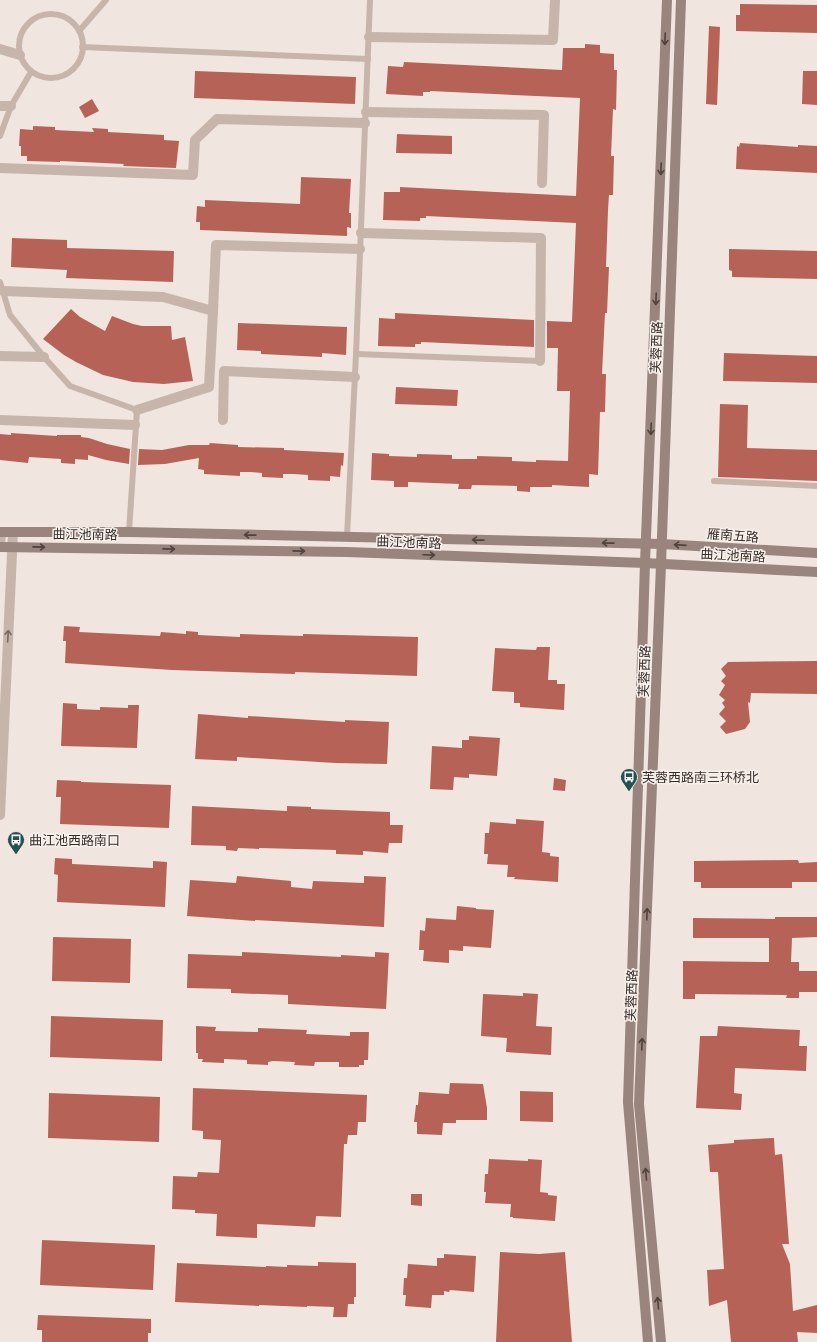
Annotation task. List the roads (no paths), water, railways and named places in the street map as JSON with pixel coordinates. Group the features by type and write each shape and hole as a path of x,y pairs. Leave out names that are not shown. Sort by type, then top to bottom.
{"main road":[{"name":"芙蓉西路","path":"648,1342 628,1102 667,0"},
{"name":"芙蓉西路","path":"661,1342 640,1104 662,544 681,0"},
{"name":"曲江池南路","path":"0,532 129,532 647,544"},
{"name":"雁南五路","path":"647,544 817,553"},
{"name":"曲江池南路","path":"0,547 347,552 817,572"}],"street":[{"path":"369,37 552,40 554,0"},
{"path":"0,49 20,55"},
{"path":"0,106 11,106"},
{"path":"366,112 544,116 542,183"},
{"path":"0,168 193,175 195,140 217,119 365,123"},
{"path":"361,233 541,238 540,361"},
{"path":"137,410 209,387 216,245 360,249"},
{"path":"1,286 163,297 213,311"},
{"path":"0,356 44,357"},
{"path":"223,420 224,371 355,377"},
{"path":"0,420 135,425"},
{"path":"0,532 0,547"},
{"path":"0,815 13,532"}],"lane":[{"path":"79,31 106,0"},
{"path":"347,537 370,0"},
{"path":"41,16 59,16 72,23 79,31 82,47 82,53 78,63 66,75 52,78 41,77 31,72 23,63 20,55 20,38 24,29 31,21 41,16"},
{"path":"82,47 368,59"},
{"path":"0,136 11,106 31,72"},
{"path":"1,286 10,315 70,386 137,410 129,532"},
{"path":"356,354 540,361"},
{"path":"714,481 817,486"}],"place":[{"name":"芙蓉西路南三环桥北","path":"629,792"},
{"name":"曲江池西路南口","path":"16,855"}]}
